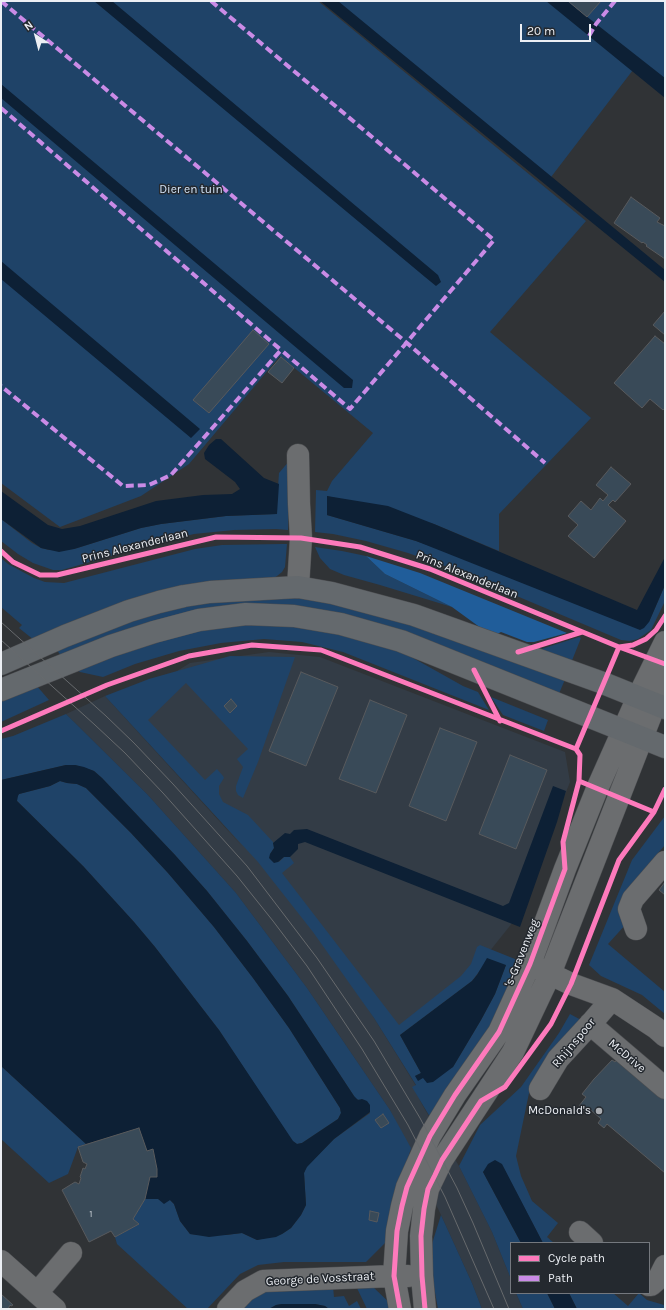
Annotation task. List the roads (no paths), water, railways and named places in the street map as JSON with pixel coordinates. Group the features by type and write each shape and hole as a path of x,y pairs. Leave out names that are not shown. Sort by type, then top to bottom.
{"main road":[{"path":"1,664 72,633 129,611 159,602 210,592 298,587 332,593 414,615 596,680 653,703"},
{"path":"1,690 110,646 199,620 246,614 294,616 341,624 401,641 665,747"}],"street":[{"path":"298,455 301,538 298,587"},
{"name":"'s-Gravenweg","path":"653,703 665,642"},
{"name":"'s-Gravenweg","path":"400,1309 394,1276 397,1231 407,1187 414,1169 430,1136 455,1095 499,1032 530,964 597,789 634,734 653,703 665,679"},
{"name":"'s-Gravenweg","path":"425,1309 421,1236 428,1189 442,1160 513,1052 550,974 634,734"},
{"path":"636,929 629,909 634,899 665,862"},
{"path":"530,964 571,984 612,999 656,1028 665,1036"},
{"name":"Rhijnspoor","path":"540,1089 558,1059 612,999"},
{"name":"McDrive","path":"590,1024 665,1088"},
{"path":"37,1293 71,1252"},
{"path":"1,1261 55,1309"},
{"path":"650,1285 659,1278 665,1266"},
{"name":"George de Vosstraat","path":"228,1309 245,1291 263,1281 422,1276"}],"tram line":[{"path":"1,622 106,716 173,784 247,866 317,958 374,1041 420,1118 457,1188 509,1309"},
{"path":"1,640 125,753 163,793 237,876 307,966 362,1049 408,1125 445,1197 494,1309"}],"place":[{"name":"McDonald's","path":"599,1111"}],"park label":[{"name":"Dier en tuin","path":"191,190"}]}
